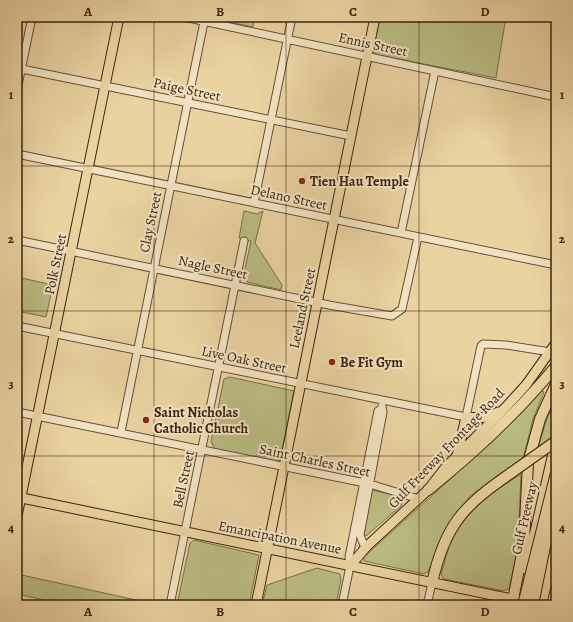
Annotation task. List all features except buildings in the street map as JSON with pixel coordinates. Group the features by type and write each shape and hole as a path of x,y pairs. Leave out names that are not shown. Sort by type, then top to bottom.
{"highway":[{"path":"428,490 458,466 515,412 556,366"},
{"path":"517,603 524,542 528,463 540,419 556,384"},
{"path":"432,583 437,561 449,531 468,505 486,490 556,441"},
{"name":"Gulf Freeway","path":"517,603 556,441"},
{"path":"517,603 556,473"},
{"path":"533,605 556,491"},
{"path":"541,605 556,542"}],"main road":[{"name":"Polk Street","path":"17,516 19,498 55,334 119,17"},
{"name":"Leeland Street","path":"256,605 375,17"},
{"name":"Gulf Freeway Frontage Road","path":"350,566 365,548 428,490 458,456 506,407 526,385 556,343"},
{"path":"458,456 466,417 491,416 506,407"},
{"name":"Emancipation Avenue","path":"19,498 432,583 517,603 538,605"}],"street":[{"path":"17,90 19,68 32,17"},
{"name":"Ennis Street","path":"184,17 204,19 287,39 556,97"},
{"path":"254,203 292,17"},
{"name":"Clay Street","path":"121,432 204,19"},
{"name":"Paige Street","path":"19,68 351,136"},
{"path":"401,233 435,71"},
{"name":"Delano Street","path":"17,154 556,265"},
{"name":"Nagle Street","path":"17,240 386,316 397,314 402,309 418,237"},
{"name":"Bell Street","path":"170,605 244,241"},
{"name":"Live Oak Street","path":"17,326 301,384 382,405 466,417"},
{"path":"466,417 481,346 483,344 506,345 550,352"},
{"path":"365,548 360,535 378,411 382,405"},
{"name":"Saint Charles Street","path":"17,412 367,483 419,499"},
{"path":"342,605 350,566 349,558 367,483"},
{"path":"427,605 432,583"}],"green space":[{"path":"212,17 254,17 253,27 213,19"},
{"path":"380,17 506,17 496,78 378,55 374,52 374,47"},
{"path":"244,211 257,214 263,211 255,243 282,285 281,290 247,282 243,278 251,241 239,238"},
{"path":"17,277 53,285 46,317 17,311"},
{"path":"230,377 294,391 280,460 275,461 215,449 211,442 224,379"},
{"path":"541,390 544,392 533,419 523,459 470,496 445,530 428,572 424,574 364,561 364,557 457,473"},
{"path":"556,397 556,430 554,438 537,450 548,416"},
{"path":"521,474 518,548 509,589 504,591 444,579 441,575 448,549 464,520 481,503"},
{"path":"372,490 398,496 402,503 401,506 366,536 364,535"},
{"path":"194,540 259,555 249,605 177,605 190,543"},
{"path":"317,568 340,574 341,580 336,605 262,605 267,585"},
{"path":"17,574 159,605 66,605 17,594"}],"place":[{"name":"Tien Hau Temple","path":"302,181"},
{"name":"Be Fit Gym","path":"332,362"},
{"name":"Saint Nicholas Catholic Church","path":"146,420"}]}
